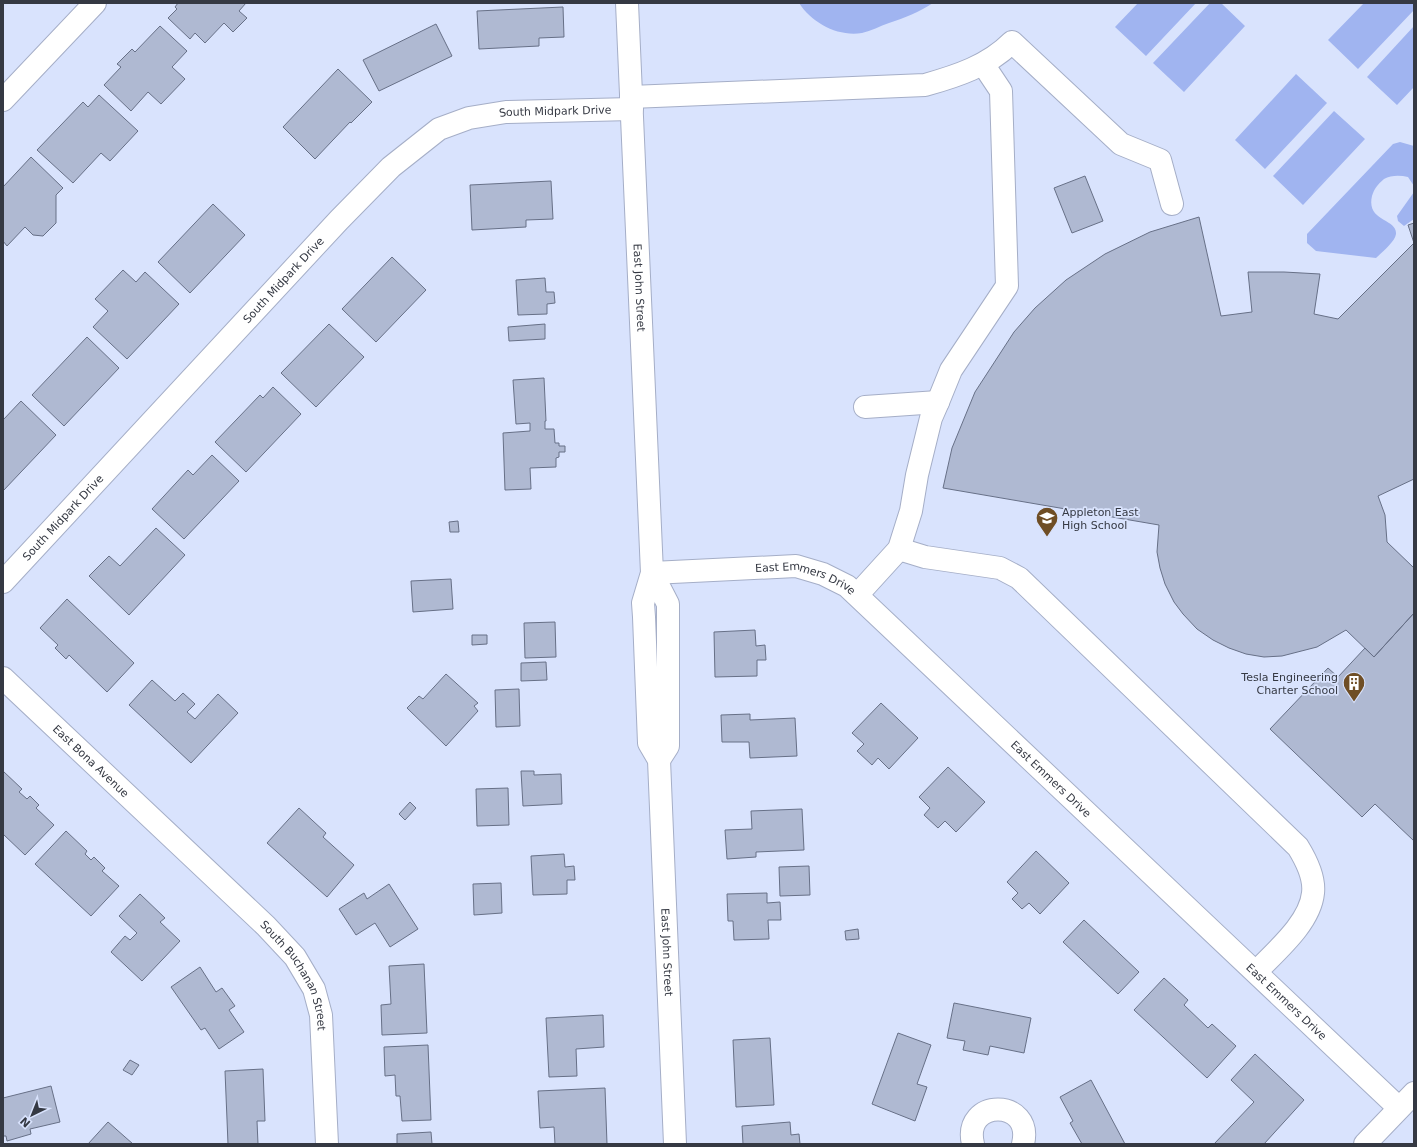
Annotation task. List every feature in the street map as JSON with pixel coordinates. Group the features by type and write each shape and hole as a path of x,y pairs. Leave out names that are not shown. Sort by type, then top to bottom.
{"street":[{"path":"3,100 95,3"},
{"name":"East John Street","path":"627,3 652,573 643,603 650,743 659,760 675,1144"},
{"name":"South Midpark Drive","path":"3,582 339,220 391,167 439,129 469,118 506,112 925,85 956,77 983,64 1004,50 1012,42 1121,144 1160,160 1172,204"},
{"path":"858,594 900,549 911,511 917,475 932,418 951,370 1007,286 1001,91 983,64"},
{"path":"865,407 938,402"},
{"path":"900,549 925,557 1000,568 1019,578 1298,847 1308,867 1313,894 1305,915 1298,927 1256,972"},
{"name":"East Emmers Drive","path":"652,573 796,566 836,579 858,594 1256,972 1407,1101"},
{"name":"East Bona Avenue","path":"3,678 179,844"},
{"name":"South Buchanan Street","path":"179,844 266,926 295,957 314,989 321,1016 328,1144"},
{"path":"1365,1144 1407,1101"},
{"path":"973,1144 971,1137 972,1128 976,1119 991,1109 1000,1109 1015,1115 1020,1122 1024,1129 1023,1144"}],"shaded area":[{"path":"799,3 933,3 901,19 862,33 853,34 835,31 826,27 811,17"},
{"path":"1138,3 1196,3 1146,56 1115,27"},
{"path":"1210,3 1221,3 1245,26 1184,92 1153,63"},
{"path":"1364,3 1414,3 1414,10 1358,69 1328,40"},
{"path":"1414,26 1414,87 1397,105 1367,77"},
{"path":"1296,74 1327,103 1265,169 1235,140"},
{"path":"1334,111 1365,139 1303,205 1273,176"},
{"path":"1400,142 1414,146 1414,186 1408,177 1396,176 1384,179 1375,189 1371,204 1373,211 1395,229 1395,237 1388,247 1376,258 1316,251 1307,243 1307,234 1393,144"},
{"path":"1414,192 1414,219 1404,226 1398,221 1397,216"}],"building":[{"path":"178,3 246,3 239,11 247,18 233,32 224,23 205,43 195,33 190,39 168,18 177,9 175,7"},
{"path":"563,7 564,37 539,38 539,46 479,49 477,11"},
{"path":"436,24 452,56 379,91 363,60"},
{"path":"160,26 187,51 172,67 185,79 161,104 148,92 131,111 104,85 121,67 117,64 132,49 135,52"},
{"path":"338,69 372,102 351,123 350,122 315,159 283,127"},
{"path":"99,95 138,131 110,161 101,153 73,183 37,150 83,102 88,107"},
{"path":"31,157 63,188 56,195 56,223 43,236 33,235 25,227 7,246 3,241 3,187"},
{"path":"1085,176 1103,221 1072,233 1054,188"},
{"path":"551,181 553,219 526,220 526,227 472,230 470,185"},
{"path":"213,204 245,235 190,293 158,262"},
{"path":"1199,217 1221,316 1252,312 1248,272 1284,272 1320,274 1314,314 1338,319 1414,243 1414,479 1378,496 1385,515 1387,542 1414,568 1414,613 1374,657 1346,630 1317,647 1282,656 1264,657 1246,654 1229,648 1213,640 1197,629 1174,602 1165,584 1160,568 1157,552 1159,525 943,488 952,448 975,392 1014,332 1035,308 1066,280 1105,254 1150,232"},
{"path":"1414,223 1414,243 1408,225"},
{"path":"392,257 426,290 376,342 342,309"},
{"path":"123,270 136,282 145,272 179,304 127,359 93,327 108,311 95,299"},
{"path":"545,278 546,292 554,292 555,303 547,304 547,314 518,315 516,280"},
{"path":"329,324 364,357 316,407 281,373"},
{"path":"545,324 545,339 509,341 508,327"},
{"path":"87,337 119,368 64,426 32,395"},
{"path":"544,378 545,429 554,429 555,443 559,443 559,446 565,446 565,452 559,452 559,457 556,458 556,467 530,468 531,489 505,490 503,433 530,431 530,423 516,424 513,380"},
{"path":"273,387 301,414 246,472 215,442 260,395 263,398"},
{"path":"21,401 56,435 3,491 3,420"},
{"path":"212,455 239,481 184,539 152,509 188,470 193,475"},
{"path":"458,521 459,532 450,532 449,522"},
{"path":"156,528 185,555 129,615 89,576 109,556 120,566"},
{"path":"451,579 453,609 413,612 411,581"},
{"path":"67,599 134,663 107,692 69,655 66,659 55,648 58,645 40,628"},
{"name":"Tesla Engineering Charter School","path":"1414,613 1414,841 1375,804 1362,817 1270,729 1328,668 1338,677 1365,648 1374,657"},
{"path":"555,622 556,657 525,658 524,623"},
{"path":"755,630 756,646 765,645 766,660 757,660 757,676 715,677 714,632"},
{"path":"472,635 487,635 487,644 472,645"},
{"path":"546,662 547,680 521,681 521,663"},
{"path":"446,674 478,703 474,706 478,711 446,746 407,708 419,696 423,699"},
{"path":"152,680 175,701 183,693 195,704 187,712 195,719 218,694 238,713 191,763 129,705"},
{"path":"519,689 520,726 496,727 495,690"},
{"path":"881,703 918,738 889,769 878,758 872,765 857,751 864,744 852,733"},
{"path":"750,714 750,720 795,718 797,756 750,758 749,742 722,742 721,715"},
{"path":"948,767 985,802 956,832 945,821 938,828 924,815 930,808 919,797"},
{"path":"3,771 22,789 19,792 27,799 30,796 39,805 36,808 54,825 25,855 3,834"},
{"path":"521,771 534,771 534,775 561,774 562,804 523,806"},
{"path":"508,788 509,825 477,826 476,789"},
{"path":"410,802 416,808 405,820 399,814"},
{"path":"299,808 326,833 323,837 354,865 327,897 267,843"},
{"path":"802,809 804,850 756,852 756,857 727,859 725,830 752,829 751,811"},
{"path":"66,831 87,851 85,854 91,860 94,857 105,868 102,871 119,886 91,916 35,864"},
{"path":"1036,851 1069,883 1040,914 1029,903 1022,909 1012,899 1018,893 1007,882"},
{"path":"564,854 565,867 574,866 575,880 567,880 567,894 533,895 531,856"},
{"path":"809,866 810,895 780,896 779,867"},
{"path":"501,883 502,913 474,915 473,884"},
{"path":"389,884 418,929 390,947 375,923 356,935 339,909 364,893 367,899"},
{"path":"767,893 767,903 780,902 781,920 768,920 769,939 734,940 733,921 728,921 727,894"},
{"path":"140,894 165,918 160,922 180,941 142,981 111,952 125,936 130,940 137,933 119,916"},
{"path":"1084,920 1139,972 1118,994 1063,942"},
{"path":"858,929 859,939 846,940 845,931"},
{"path":"424,964 427,1033 382,1035 381,1005 391,1004 389,966"},
{"path":"200,967 216,992 222,988 235,1006 229,1010 244,1032 219,1049 205,1028 201,1030 171,987"},
{"path":"1164,978 1188,1000 1184,1005 1208,1028 1212,1024 1236,1046 1207,1078 1134,1010"},
{"path":"954,1003 1031,1018 1024,1053 990,1046 988,1055 963,1050 965,1041 947,1038"},
{"path":"603,1015 604,1047 576,1049 577,1076 549,1077 546,1018"},
{"path":"898,1033 931,1045 917,1084 927,1087 915,1121 872,1104"},
{"path":"770,1038 774,1105 736,1107 733,1040"},
{"path":"428,1045 431,1120 402,1121 400,1096 396,1096 395,1075 385,1076 384,1047"},
{"path":"1255,1054 1304,1100 1264,1144 1214,1144 1254,1102 1231,1080"},
{"path":"130,1060 139,1065 132,1075 123,1070"},
{"path":"263,1069 265,1121 257,1121 258,1144 228,1144 225,1071"},
{"path":"1091,1080 1125,1144 1082,1144 1070,1123 1073,1121 1060,1097"},
{"path":"51,1086 60,1122 30,1129 31,1134 7,1141 6,1136 3,1136 3,1098"},
{"path":"605,1088 607,1144 555,1144 554,1127 540,1128 538,1091"},
{"path":"108,1122 133,1144 88,1144"},
{"path":"790,1122 791,1135 799,1134 800,1144 743,1144 742,1126"},
{"path":"431,1132 432,1144 397,1144 397,1134"}],"place":[{"name":"Appleton East High School","path":"1047,538"},
{"name":"Tesla Engineering Charter School","path":"1354,702"}]}
